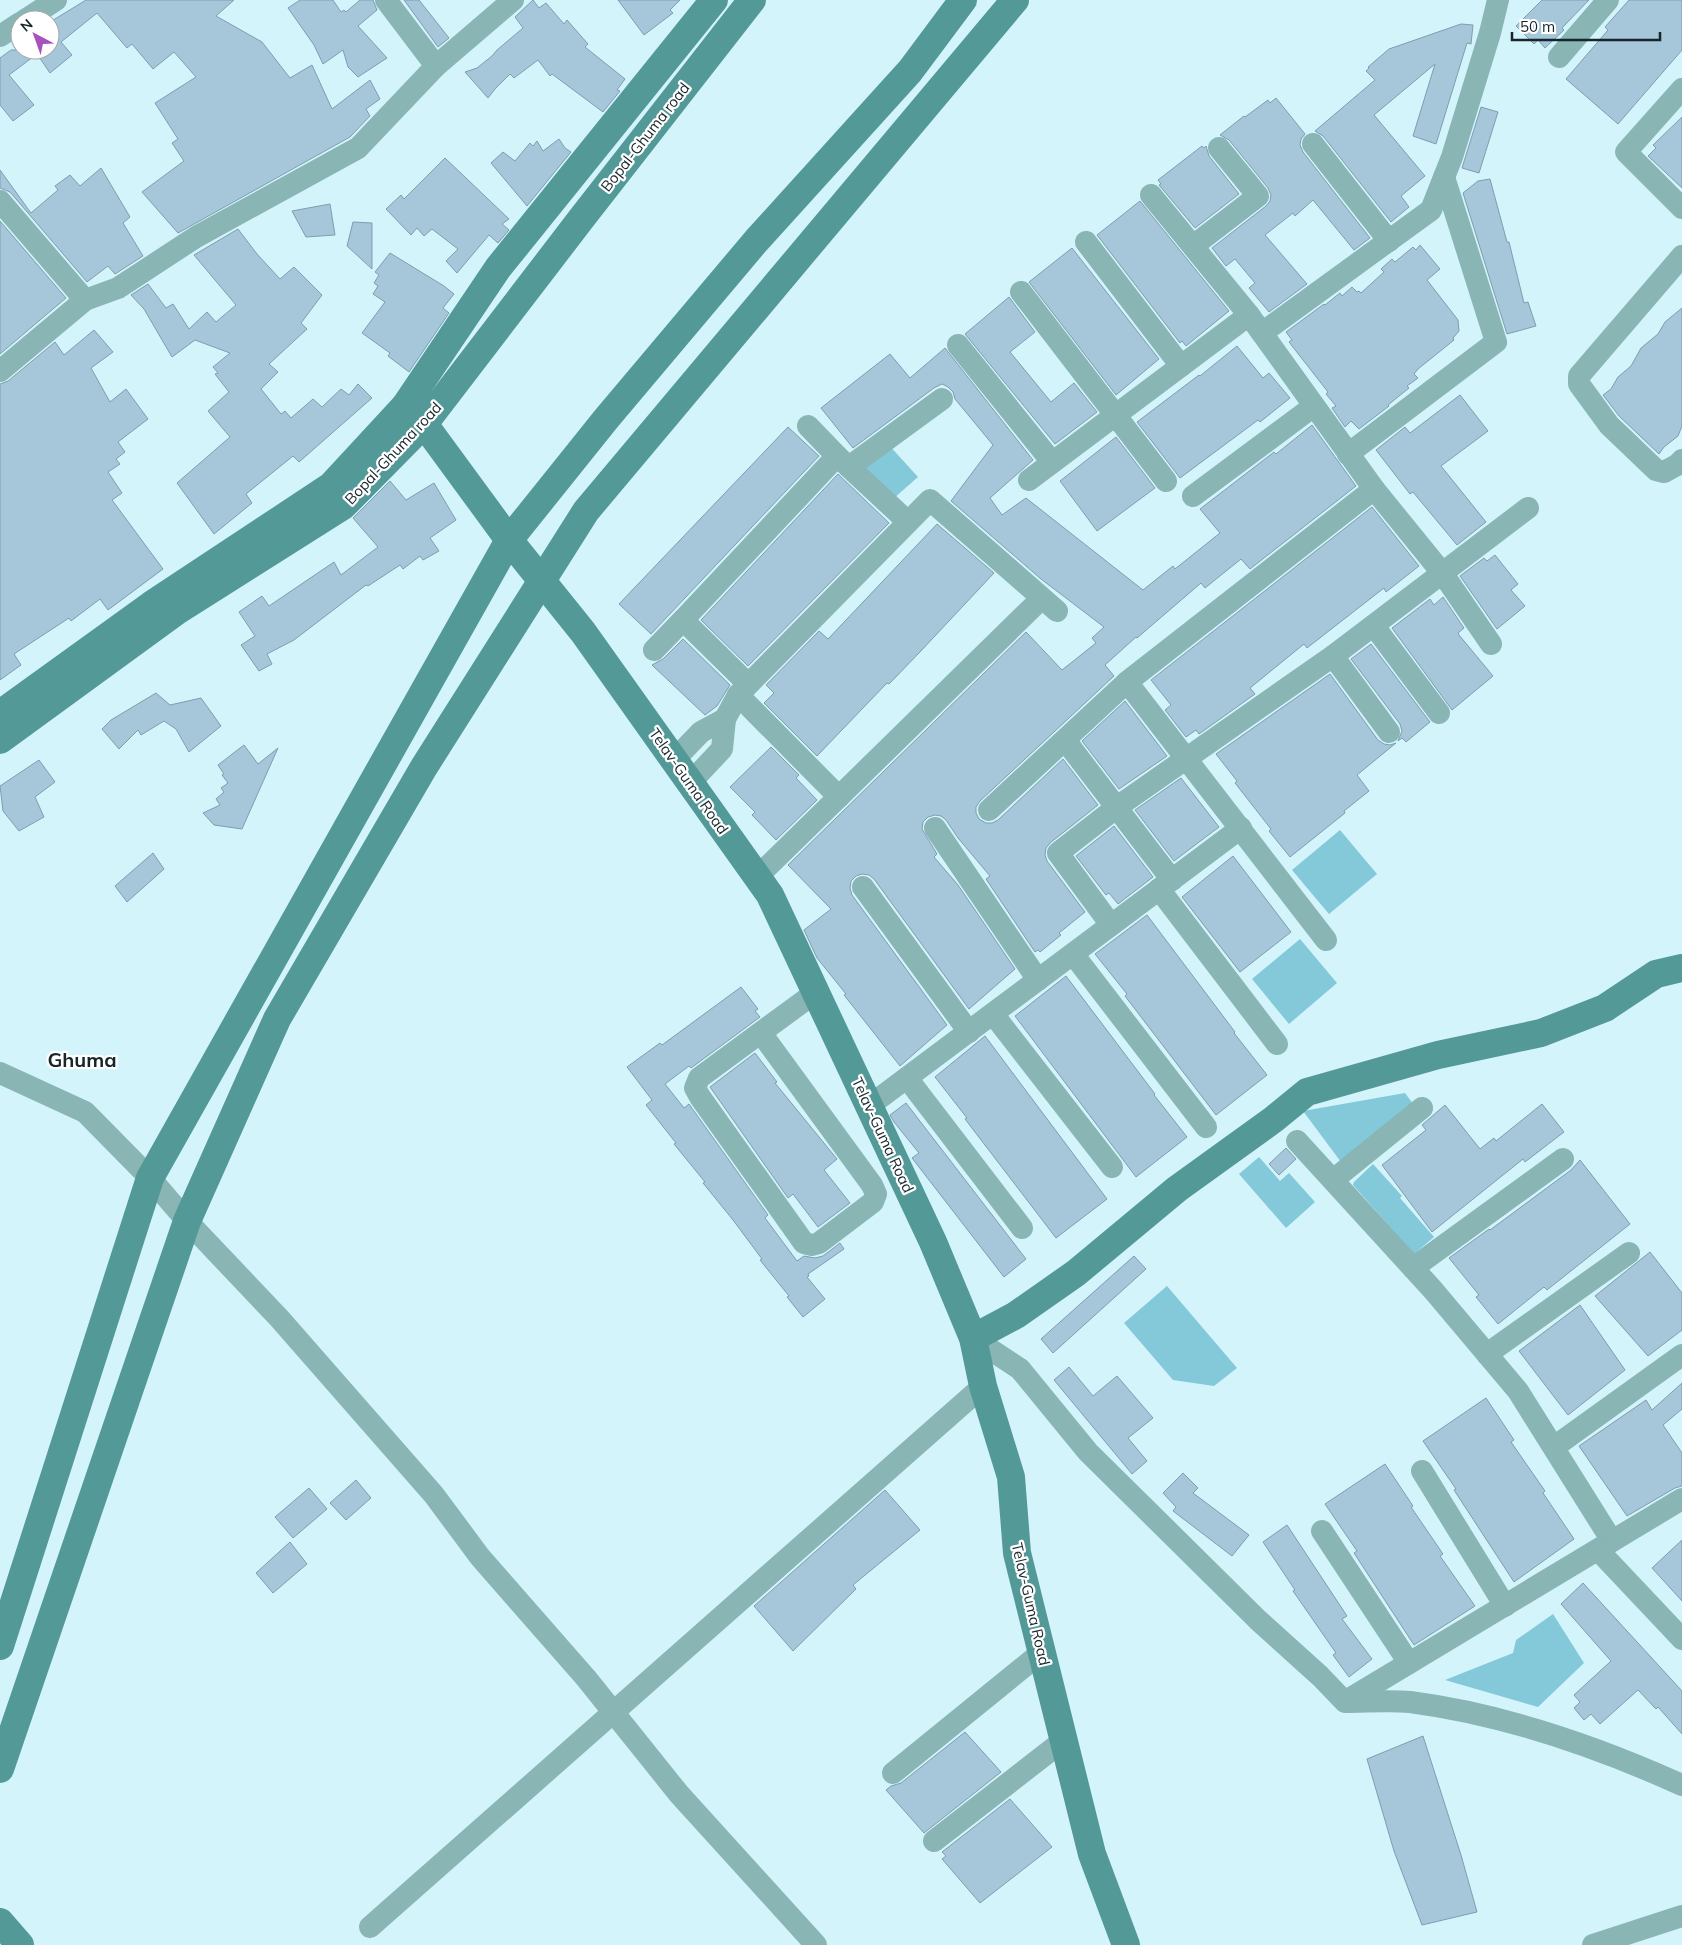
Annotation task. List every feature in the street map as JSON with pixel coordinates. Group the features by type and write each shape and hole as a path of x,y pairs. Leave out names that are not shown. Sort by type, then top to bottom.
{"street":[{"path":"40,10 56,0"},
{"path":"386,0 436,66"},
{"path":"0,371 85,300 118,288 196,237 358,148 436,66 513,0"},
{"path":"0,714 151,605 331,486 415,415 498,268 714,0"},
{"name":"Bopal-Ghuma road","path":"0,740 177,611 343,506 415,415 581,219 752,0"},
{"path":"0,1646 150,1178 509,540 606,420 756,241 910,71 963,0"},
{"path":"0,1769 187,1221 277,1019 424,767 586,511 1015,0"},
{"path":"1262,334 1431,210 1444,177 1490,33 1498,0"},
{"path":"1559,57 1608,0"},
{"path":"1682,89 1626,152 1682,208"},
{"path":"1313,144 1389,241"},
{"path":"1193,246 1258,196 1219,148"},
{"path":"1348,454 1496,342 1444,177"},
{"path":"1151,195 1249,316 1374,489 1443,574 1491,644"},
{"path":"0,201 85,300"},
{"path":"1086,242 1181,366"},
{"path":"1682,256 1579,376 1580,384 1609,425 1656,470 1664,472 1682,460"},
{"path":"1022,292 1117,414 1166,481"},
{"path":"1029,480 1249,316"},
{"path":"958,345 1052,462"},
{"path":"654,650 843,461 942,399"},
{"path":"1192,496 1314,406"},
{"name":"Telav-Guma Road","path":"415,415 509,540 583,632 770,896 933,1242 973,1338 983,1386 1011,1477 1017,1554 1092,1854 1126,1945"},
{"path":"808,426 908,522"},
{"path":"989,810 1127,682 1374,489"},
{"path":"690,782 722,749 725,719 743,689 930,500 1049,605 839,797 757,877"},
{"path":"1111,925 1058,853 1117,807 1334,656 1528,508"},
{"path":"683,620 839,797"},
{"path":"1374,626 1439,713"},
{"path":"1334,656 1390,732"},
{"path":"1127,682 1326,940"},
{"path":"674,760 701,732 725,719"},
{"path":"1065,740 1117,807 1166,884 1277,1044"},
{"path":"935,828 1038,980"},
{"path":"869,1106 1241,828"},
{"path":"864,887 969,1032"},
{"path":"1073,954 1206,1127"},
{"path":"1682,968 1656,974 1605,1008 1541,1032 1438,1055 1307,1092 1274,1119 1177,1189 1076,1273 1016,1314 973,1338 1020,1369 1088,1452 1258,1620 1320,1676 1345,1702 1408,1702 1506,1721 1637,1765 1682,1785"},
{"path":"761,1033 872,1185 876,1194 873,1202 819,1243 812,1245 804,1243 700,1098 696,1088 699,1078 816,992"},
{"path":"992,1014 1112,1167"},
{"path":"0,1073 85,1112 150,1178 187,1221 279,1318 434,1495 480,1557 586,1678 679,1794 816,1945"},
{"path":"907,1078 1022,1228"},
{"path":"1333,1180 1422,1108"},
{"path":"1297,1141 1413,1268 1518,1390 1554,1447 1605,1546 1682,1639"},
{"path":"1413,1268 1563,1160"},
{"path":"1487,1354 1629,1253"},
{"path":"1554,1447 1682,1355"},
{"path":"370,1926 983,1386"},
{"path":"1422,1471 1505,1606"},
{"path":"1345,1702 1682,1499"},
{"path":"1322,1531 1410,1663"},
{"path":"893,1773 1042,1652"},
{"path":"934,1841 1064,1740"},
{"path":"1592,1945 1682,1916"},
{"path":"0,1922 20,1945"}],"shaded area":[{"path":"887,443 918,477 893,499 863,465"},
{"path":"1340,830 1377,874 1329,914 1292,870"},
{"path":"1300,939 1337,983 1289,1024 1252,979"},
{"path":"1405,1093 1414,1105 1341,1162 1303,1111"},
{"path":"1259,1157 1280,1181 1289,1173 1315,1202 1286,1228 1239,1174"},
{"path":"1373,1164 1402,1196 1400,1198 1434,1237 1414,1254 1353,1185"},
{"path":"1167,1286 1237,1368 1214,1386 1173,1380 1124,1323"},
{"path":"1553,1614 1584,1663 1538,1707 1445,1680 1513,1653 1516,1640"}],"building":[{"path":"86,0 234,0 216,16 262,42 290,78 312,65 332,109 370,80 380,99 366,109 370,116 350,137 178,233 142,192 184,161 172,143 178,139 155,103 196,77 174,52 153,69 132,44 127,48 97,13 61,42 72,55 50,73 41,60 60,60 60,16"},
{"path":"300,0 333,0 341,12 344,10 346,12 360,0 373,0 377,10 358,26 387,58 358,77 348,67 343,50 323,64 314,45 288,8"},
{"path":"404,0 419,0 449,38 438,47"},
{"path":"533,0 539,8 546,3 564,24 567,20 588,44 585,47 625,79 617,90 620,91 603,112 552,74 550,76 538,60 514,78 510,74 488,98 465,72 477,68 523,28 515,17"},
{"path":"618,0 680,0 670,10 673,13 644,35"},
{"path":"1542,0 1589,0 1562,28 1564,30 1545,48 1538,40 1534,44 1516,26"},
{"path":"1629,0 1682,0 1682,50 1618,124 1566,79 1608,30 1605,27"},
{"path":"1461,24 1473,25 1471,44 1467,43 1436,144 1413,136 1435,64 1374,115 1425,176 1401,196 1409,207 1391,222 1323,136 1315,131 1375,80 1366,71 1368,67 1389,49"},
{"path":"10,51 10,60 29,60 9,75 34,105 13,121 0,105 0,58"},
{"path":"1276,98 1305,134 1301,139 1300,145 1303,152 1370,238 1354,250 1313,200 1295,216 1293,213 1265,235 1307,284 1269,312 1249,288 1255,283 1235,259 1226,266 1212,248 1266,206 1270,201 1271,195 1268,188 1229,140 1220,135 1268,100 1270,103"},
{"path":"1481,107 1498,112 1479,173 1462,168"},
{"path":"1682,117 1682,188 1648,156 1656,148 1653,145"},
{"path":"559,139 565,148 571,152 527,206 491,163 503,152 515,161 530,143 533,146 537,141 543,151"},
{"path":"1202,146 1204,148 1206,146 1209,156 1239,194 1195,228 1159,185 1161,184 1158,180"},
{"path":"445,158 509,219 502,224 509,230 498,243 489,235 457,273 446,261 458,249 432,229 424,236 417,228 411,235 386,209 401,195 404,199"},
{"path":"101,168 130,217 123,223 143,256 115,274 108,266 87,282 10,192 0,188 0,170 31,213 58,190 55,186 70,175 80,186"},
{"path":"1490,179 1507,242 1509,242 1524,303 1528,302 1536,326 1507,334 1463,193 1478,181"},
{"path":"1140,201 1229,311 1186,346 1182,341 1180,343 1097,235"},
{"path":"330,204 335,235 306,237 292,211"},
{"path":"0,221 66,298 0,354"},
{"path":"353,222 372,223 372,269 347,246"},
{"path":"238,229 257,254 280,279 294,267 322,295 301,323 307,329 269,364 278,372 261,389 281,414 285,411 291,418 313,399 322,407 341,389 349,395 358,384 372,398 299,462 293,456 246,494 252,503 214,534 177,483 230,437 208,411 229,392 215,374 218,373 213,367 230,353 195,340 172,357 144,309 131,295 148,284 166,308 173,304 189,329 207,312 216,322 236,305 194,255"},
{"path":"1420,245 1440,269 1427,280 1458,320 1459,331 1453,338 1454,340 1418,369 1414,374 1418,378 1407,386 1409,388 1389,406 1359,429 1351,421 1345,427 1332,408 1336,406 1326,394 1328,392 1289,342 1292,340 1286,332 1340,293 1342,296 1352,287 1361,293 1384,272 1381,269 1392,259 1395,262 1413,247 1416,250"},
{"path":"1072,248 1159,359 1116,395 1029,282"},
{"path":"390,253 454,294 443,308 449,313 409,372 388,356 390,353 362,333 385,302 373,294 378,286 374,283 379,275 375,272"},
{"path":"1009,297 1035,332 1010,352 1051,402 1074,383 1097,412 1055,444 965,334"},
{"path":"1682,308 1682,426 1678,436 1664,447 1659,454 1619,416 1603,395 1611,389 1618,377 1631,366 1641,348 1658,334 1665,322"},
{"path":"94,330 113,352 91,368 110,402 126,389 148,419 118,442 125,452 116,459 120,464 108,472 122,493 112,500 163,569 108,610 100,599 71,621 69,618 14,654 21,665 0,680 0,384 8,381 55,342 64,355"},
{"path":"1237,346 1263,378 1269,373 1290,398 1260,422 1258,420 1180,478 1137,422"},
{"path":"945,348 1033,460 990,498 1002,515 1026,498 1143,590 1173,566 1175,569 1220,533 1200,509 1274,452 1276,454 1312,425 1356,486 1250,569 1241,559 1205,588 1201,583 1136,637 1105,665 1114,676 980,801 976,807 979,819 986,823 998,820 1063,759 1098,805 1046,848 1045,855 1047,861 1085,912 1059,933 1061,935 1040,952 1038,950 1035,952 986,879 990,876 958,838 946,820 941,816 935,815 928,817 923,822 922,829 937,854 934,857 958,885 1015,969 969,1009 874,879 869,875 862,874 856,876 851,881 852,895 947,1025 900,1066 817,958 804,930 831,909 788,865 1026,632 1062,670 1096,643 1092,638 1104,627 1041,579 951,501 993,445 955,399 953,392 948,387 942,384 934,388 853,448 821,408 890,354 910,378"},
{"path":"1460,395 1488,431 1441,466 1486,522 1457,545 1413,492 1410,494 1376,450 1405,427 1410,433"},
{"path":"788,427 819,456 651,634 619,604"},
{"path":"1116,437 1155,488 1097,531 1060,481"},
{"path":"838,474 889,523 748,666 701,620"},
{"path":"390,481 406,500 434,483 456,520 430,538 439,551 423,560 420,556 403,569 400,565 368,586 366,585 294,640 267,654 272,664 259,671 241,645 255,636 239,612 262,596 269,606 334,562 341,575 378,547 353,518"},
{"path":"1372,507 1419,566 1386,592 1384,588 1307,648 1304,644 1250,688 1255,694 1199,734 1196,730 1186,737 1165,710 1171,705 1151,680"},
{"path":"937,524 994,573 919,653 889,684 887,683 817,756 764,703 774,693 766,685 819,631 828,639"},
{"path":"1495,555 1518,584 1511,590 1525,606 1497,629 1460,576 1484,558 1487,561"},
{"path":"1443,597 1464,628 1458,633 1459,635 1493,676 1452,710 1392,628 1430,599 1434,605"},
{"path":"683,639 730,685 717,706 705,715 652,665 663,659"},
{"path":"1371,644 1430,722 1406,742 1402,738 1398,741 1402,731 1400,724 1351,659"},
{"path":"1330,674 1378,740 1390,745 1396,743 1357,775 1369,791 1290,857 1269,831 1271,829 1235,783 1237,781 1216,754"},
{"path":"156,693 170,705 201,698 221,726 189,752 176,729 164,721 141,735 138,730 119,749 102,729 111,720"},
{"path":"1125,701 1167,756 1119,789 1082,741"},
{"path":"244,745 258,764 278,748 242,829 214,825 203,813 220,805 216,799 224,792 221,788 228,783 218,765"},
{"path":"771,747 799,775 796,778 817,800 776,840 752,815 755,812 730,787"},
{"path":"39,760 55,782 35,797 44,817 19,831 3,811 0,786"},
{"path":"1181,778 1219,827 1174,861 1135,810"},
{"path":"1114,826 1153,877 1118,904 1109,893 1106,895 1076,856"},
{"path":"153,853 164,869 127,902 115,886"},
{"path":"1233,856 1291,932 1240,972 1182,897"},
{"path":"1147,915 1267,1075 1216,1115 1125,996 1127,994 1095,954"},
{"path":"1066,976 1187,1137 1136,1177 1015,1016"},
{"path":"741,987 758,1009 755,1011 760,1017 691,1068 689,1066 665,1084 684,1108 689,1104 768,1215 765,1218 797,1261 804,1256 815,1258 823,1256 840,1243 844,1249 808,1274 809,1276 807,1277 825,1299 803,1317 760,1260 762,1259 733,1220 703,1183 705,1182 646,1105 652,1100 627,1067 660,1043 662,1045"},
{"path":"985,1036 1107,1199 1056,1238 935,1077"},
{"path":"755,1053 777,1082 775,1083 837,1159 824,1170 850,1203 818,1227 793,1194 788,1198 710,1087"},
{"path":"906,1103 1026,1259 1004,1277 912,1158 919,1153 890,1115"},
{"path":"1542,1104 1564,1132 1525,1162 1523,1159 1432,1232 1382,1165 1426,1130 1422,1125 1445,1105 1480,1149 1494,1138 1496,1141"},
{"path":"1286,1148 1296,1159 1279,1175 1269,1164"},
{"path":"1580,1160 1630,1224 1547,1290 1544,1287 1498,1324 1476,1297 1479,1295 1449,1258 1571,1170"},
{"path":"1650,1252 1682,1293 1682,1330 1648,1356 1595,1296"},
{"path":"1134,1256 1146,1269 1053,1353 1041,1339"},
{"path":"1580,1305 1625,1370 1568,1415 1519,1351"},
{"path":"1069,1367 1093,1396 1117,1376 1153,1418 1128,1438 1147,1461 1132,1474 1054,1380"},
{"path":"1682,1383 1682,1409 1663,1425 1682,1453 1682,1486 1675,1488 1627,1516 1579,1446 1646,1400 1652,1410"},
{"path":"1486,1398 1514,1440 1511,1442 1545,1491 1543,1493 1574,1539 1514,1582 1454,1490 1456,1489 1423,1441"},
{"path":"1385,1464 1443,1554 1440,1556 1475,1606 1414,1645 1354,1553 1357,1551 1325,1504"},
{"path":"1183,1473 1198,1488 1193,1493 1249,1535 1232,1556 1173,1511 1176,1507 1163,1493"},
{"path":"356,1480 371,1498 346,1520 330,1503"},
{"path":"309,1488 327,1509 293,1538 275,1517"},
{"path":"885,1490 920,1530 853,1585 856,1589 793,1651 754,1606"},
{"path":"1287,1525 1347,1616 1342,1619 1372,1659 1349,1677 1333,1655 1336,1653 1293,1591 1295,1590 1263,1542"},
{"path":"1682,1540 1682,1601 1652,1568"},
{"path":"290,1542 307,1564 273,1593 256,1573"},
{"path":"1583,1583 1682,1691 1682,1734 1658,1707 1656,1709 1638,1690 1600,1724 1591,1714 1584,1720 1574,1708 1580,1702 1574,1695 1611,1661 1561,1604"},
{"path":"965,1732 1001,1772 924,1833 886,1790 891,1786 901,1783"},
{"path":"1423,1736 1477,1912 1422,1925 1394,1851 1367,1759"},
{"path":"1010,1799 1052,1847 980,1903 942,1859 946,1856 942,1852"}],"district":[{"name":"Ghuma","path":"82,1059"}]}
